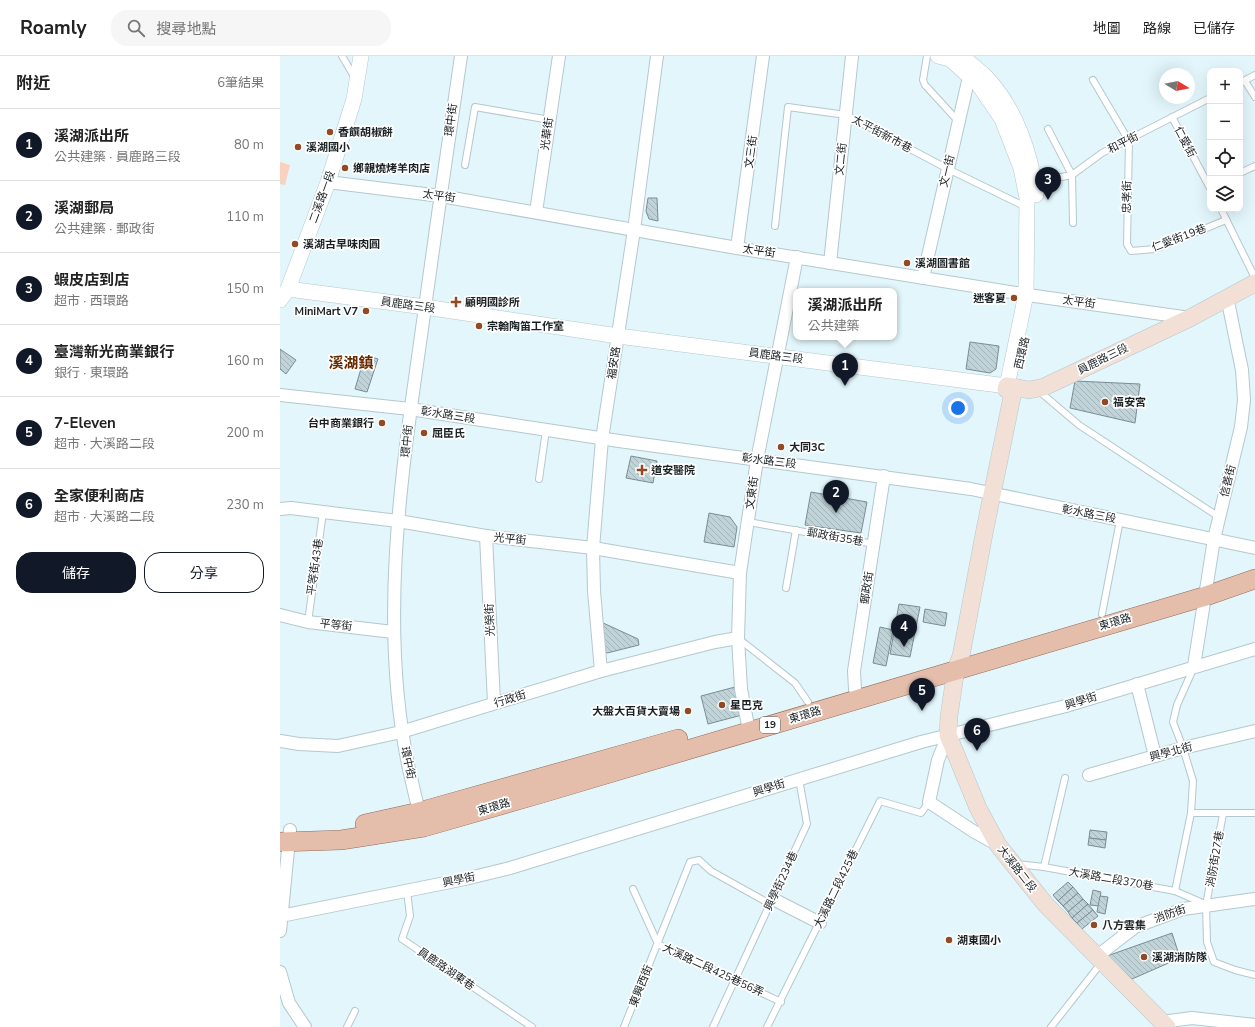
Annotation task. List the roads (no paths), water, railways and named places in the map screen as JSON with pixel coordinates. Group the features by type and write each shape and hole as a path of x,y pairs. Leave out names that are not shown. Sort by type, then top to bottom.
{"main road":[{"name":"員鹿路三段","path":"1010,386 1029,390 1044,387 1190,318 1255,283"},
{"name":"西環路","path":"957,661 988,493 1010,386"},
{"name":"東環路","path":"957,661 1207,589 1255,568"},
{"name":"東環路","path":"285,836 341,840 421,819 856,694 1102,614 1255,579"},
{"name":"大溪路二段","path":"957,661 948,716 948,735 978,808 998,845 1046,905 1164,1025"},
{"name":"東環路","path":"748,725 808,702 856,694"}],"street":[{"name":"二溪路一段","path":"283,292 328,182 354,99 361,56"},
{"name":"環中街","path":"421,819 401,732 394,666 393,632 398,522 410,409 461,56"},
{"name":"光華街","path":"536,212 559,56"},
{"name":"福安路","path":"601,671 594,591 593,548 602,439 634,230 657,56"},
{"name":"文三街","path":"737,248 763,56"},
{"name":"文二街","path":"830,263 852,56"},
{"name":"文一街","path":"922,278 959,122 960,61"},
{"name":"西環路","path":"960,61 987,78 1003,99 1015,120 1031,163 1034,182 1038,236 1030,295 1010,386"},
{"name":"西環路","path":"960,61 1002,119 1021,168 1027,207 1030,295"},
{"name":"太平街","path":"328,182 441,196 737,248 1030,295 1190,318"},
{"name":"文東街","path":"748,725 741,689 738,638 740,573 756,460 779,356 797,257"},
{"name":"員鹿路三段","path":"283,292 425,307 618,336 1010,386"},
{"name":"信善街","path":"1194,666 1214,539 1241,427 1244,400 1242,370 1227,297"},
{"name":"彰水路三段","path":"280,395 410,409 602,439 884,476 988,493 1255,548"},
{"name":"郵政街","path":"856,694 854,670 884,476"},
{"name":"光平街","path":"280,509 291,508 398,522 486,536 593,548 740,573"},
{"name":"光榮街","path":"486,536 494,703"},
{"name":"平等街","path":"280,615 308,622 393,632"},
{"name":"行政街","path":"280,741 299,744 338,746 401,732 601,671 715,642 738,638"},
{"name":"興學街","path":"281,916 314,908 407,891 510,868 948,735 1066,706 1194,666 1255,649"},
{"path":"1137,684 1155,756"},
{"name":"興學北街","path":"1088,775 1184,748 1255,731"},
{"path":"948,735 938,760 929,802 944,810 973,831 998,845"},
{"path":"280,931 285,836"},
{"name":"消防街","path":"1099,960 1135,927 1183,909 1255,899"},
{"path":"772,902 820,923"},
{"path":"280,972 289,1003 304,1027"},
{"path":"1164,1025 1192,1018 1255,1025"}],"lane":[{"path":"342,56 356,82"},
{"path":"927,56 924,80 925,85 959,122"},
{"path":"1255,75 1243,82 1255,97"},
{"path":"1093,80 1129,141"},
{"name":"和平街","path":"1034,182 1072,175 1102,153 1129,141 1207,100"},
{"path":"465,165 475,107 550,120"},
{"name":"太平街新市巷","path":"775,226 788,107 846,115 948,170 1027,207"},
{"name":"仁愛街","path":"1172,117 1207,181"},
{"path":"1048,128 1072,175 1074,224"},
{"name":"忠孝街","path":"1129,141 1127,244 1131,251"},
{"path":"1243,172 1255,166"},
{"path":"1222,212 1255,278"},
{"name":"仁愛街19巷","path":"1131,251 1155,249 1226,220"},
{"path":"1036,389 1079,425 1219,517"},
{"path":"539,479 546,430"},
{"name":"平等街43巷","path":"308,622 323,512"},
{"path":"1102,614 1120,520"},
{"name":"郵政街35巷","path":"748,522 874,544"},
{"name":"郵政街35巷","path":"786,588 796,530"},
{"path":"738,638 795,683 808,702"},
{"path":"1175,891 1191,814 1193,781 1184,748 1173,722 1177,704 1194,666"},
{"path":"1044,867 1066,778"},
{"name":"興學街234巷","path":"713,1027 807,824 799,779"},
{"name":"大溪路二段425巷","path":"767,1027 781,1002 880,801 921,813 929,802"},
{"path":"1191,814 1255,814"},
{"name":"消防街27巷","path":"1223,814 1206,905 1207,942 1214,962 1255,975"},
{"name":"東興西街","path":"624,1027 690,862 699,860 712,871 772,902"},
{"name":"大溪路二段370巷","path":"1012,863 1044,867 1175,891 1206,905"},
{"name":"大溪路二段425巷56弄","path":"632,889 658,944 781,1002"},
{"name":"員鹿路湖東巷","path":"407,891 410,916 402,939 532,1027"},
{"path":"1051,1027 1099,960"},
{"path":"347,1027 355,1011"}],"place":[{"name":"香饌胡椒餅","path":"330,132"},
{"name":"溪湖國小","path":"298,147"},
{"name":"鄉親燒烤羊肉店","path":"345,168"},
{"name":"蝦皮店到店","path":"1048,200"},
{"name":"溪湖古早味肉圓","path":"295,244"},
{"name":"溪湖圖書館","path":"907,263"},
{"name":"迷客夏","path":"1014,298"},
{"name":"顧明國診所","path":"456,302"},
{"name":"MiniMart V7","path":"366,311"},
{"name":"宗翰陶笛工作室","path":"479,326"},
{"name":"溪湖派出所","path":"845,386"},
{"name":"福安宮","path":"1105,402"},
{"name":"台中商業銀行","path":"382,423"},
{"name":"屈臣氏","path":"424,433"},
{"name":"大同3C","path":"781,447"},
{"name":"道安醫院","path":"642,470"},
{"name":"溪湖郵局","path":"836,513"},
{"name":"臺灣新光商業銀行","path":"904,647"},
{"name":"星巴克","path":"722,705"},
{"name":"大盤大百貨大賣場","path":"688,711"},
{"name":"7-Eleven","path":"922,711"},
{"name":"全家便利商店","path":"977,751"},
{"name":"八方雲集","path":"1094,925"},
{"name":"湖東國小","path":"949,940"},
{"name":"溪湖消防隊","path":"1144,957"}],"district":[{"name":"溪湖鎮","path":"351,363"}]}
